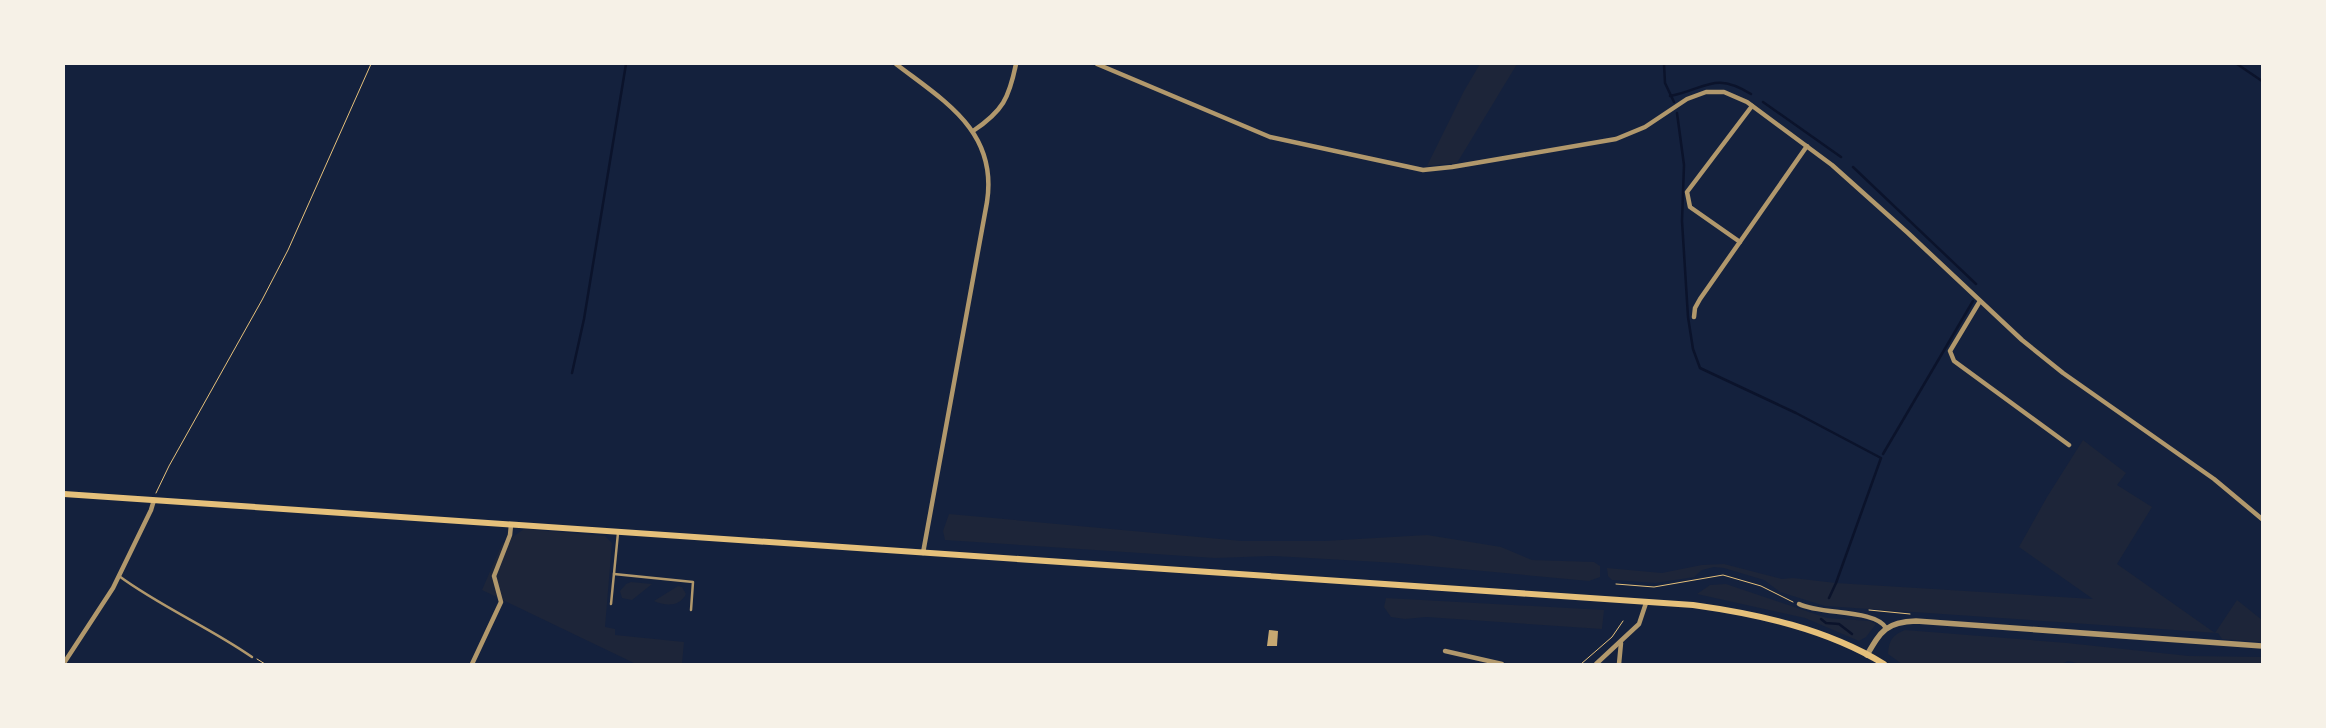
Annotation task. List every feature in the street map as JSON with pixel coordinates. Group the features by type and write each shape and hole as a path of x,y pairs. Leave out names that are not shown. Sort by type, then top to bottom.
{"main road":[{"path":"64,494 1693,605 1761,617 1813,633 1884,664"}],"street":[{"path":"896,64 961,115 984,151 988,172 988,196 923,553"},
{"path":"973,131 1001,109 1010,91 1016,64"},
{"path":"1097,64 1270,137 1423,170 1452,167 1616,139 1645,128 1687,99 1706,92 1724,92 1752,106 1832,165 1894,220 2022,340 2063,372 2214,479 2262,519"},
{"path":"1740,242 1690,207 1687,192 1752,106"},
{"path":"1694,316 1695,308 1700,298 1807,146"},
{"path":"1980,301 1950,351 1954,361 2070,444"},
{"path":"64,663 119,576 154,500"},
{"path":"472,664 501,602 494,576 510,535 510,525"},
{"path":"1596,664 1621,643 1639,624 1646,603"},
{"path":"1799,604 1810,609 1876,618 1884,623 1886,628"},
{"path":"1867,655 1881,632 1886,628 1898,623 1916,621 2262,646"},
{"path":"1619,664 1621,643"},
{"path":"1445,651 1502,664"}],"lane":[{"path":"611,604 618,533"},
{"path":"614,574 694,582 691,610"},
{"path":"119,576 142,593 200,624 252,657"}],"path":[{"path":"154,500 169,466 288,250 371,64"},
{"path":"1616,584 1654,587 1723,575 1762,586 1799,604"},
{"path":"1581,664 1612,637 1623,621"},
{"path":"252,657 265,664"}],"shaded area":[{"path":"1480,64 1517,64 1457,163 1427,166 1464,91"},
{"path":"2083,440 2126,473 2117,485 2152,507 2117,564 2215,633 1825,606 1780,592 1764,580 1724,568 1714,567 1702,570 1694,577 1656,583 1612,580 1608,576 1607,568 1662,573 1702,565 1724,564 1782,579 1793,578 1836,583 2093,599 2019,547 2047,497"},
{"path":"949,514 1242,541 1324,541 1427,535 1501,547 1532,560 1594,562 1600,566 1600,577 1589,581 1397,563 1274,556 1215,558 945,540 943,531"},
{"path":"524,529 605,536 612,543 605,627 615,629 615,635 684,642 682,664 636,664 482,590 502,544"},
{"path":"631,582 652,584 632,600 622,598 620,591 626,584"},
{"path":"1726,584 1827,618 1870,621 1876,624 1866,637 1859,641 1805,618 1697,594 1710,585"},
{"path":"678,586 682,587 686,594 680,601 672,604 663,604 654,601"},
{"path":"1386,598 1604,610 1602,629 1426,617 1405,619 1391,617 1384,607"},
{"path":"2237,600 2262,620 2262,642 2222,639 2218,633 2215,633"},
{"path":"1905,630 2067,643 2189,656 2262,657 2262,664 2081,664 2068,661 2061,664 1902,664 1888,654 1892,639"}],"building":[{"path":"1269,630 1278,631 1277,646 1267,646"}],"waterway":[{"path":"572,373 584,319 626,64"},
{"path":"1664,64 1665,83 1674,102"},
{"path":"2237,64 2262,81"},
{"path":"1670,96 1719,83 1738,87 1751,94"},
{"path":"1763,102 1841,157"},
{"path":"1677,113 1684,165 1682,221 1688,317 1693,349 1700,368 1796,413 1881,458 1829,598"},
{"path":"1853,167 1976,284"},
{"path":"1883,454 1973,301"},
{"path":"1821,619 1826,623 1839,624 1852,634"}]}
